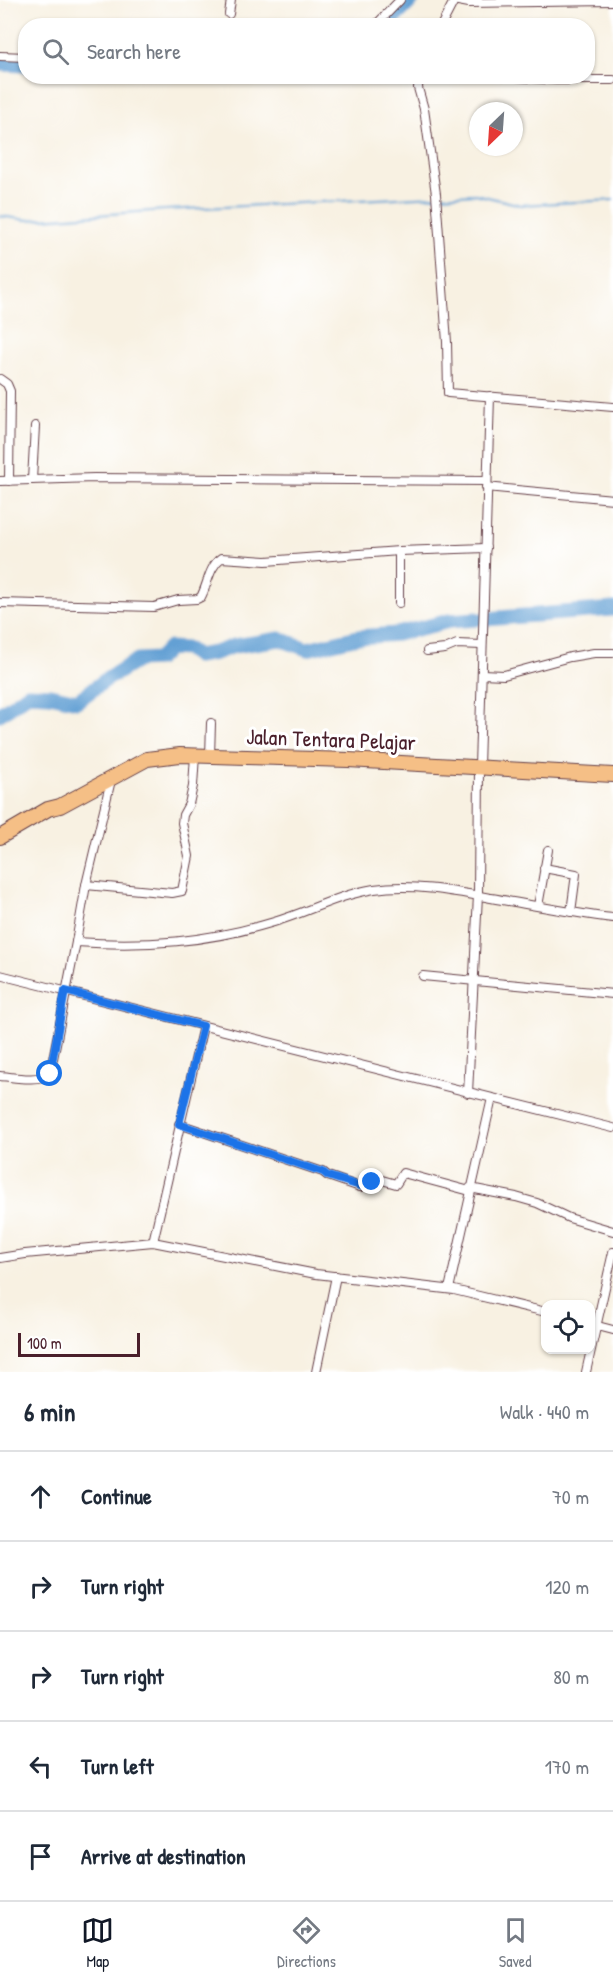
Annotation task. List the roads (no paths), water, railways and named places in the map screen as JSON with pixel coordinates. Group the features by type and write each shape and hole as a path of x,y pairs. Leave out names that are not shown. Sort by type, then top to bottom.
{"highway":[{"name":"Jalan Tentara Pelajar","path":"0,837 48,809 60,806 147,759 180,755 348,760 613,775"},
{"name":"Jalan Tentara Pelajar","path":"0,847 51,816 60,806"}],"street":[{"path":"229,14 231,0"},
{"path":"383,18 400,0"},
{"path":"445,18 453,0 469,3 613,1"},
{"path":"0,56 18,57"},
{"path":"595,80 613,80"},
{"path":"418,84 436,194 447,342 447,391 450,394 613,407"},
{"path":"0,379 7,384 10,391 4,481 118,478 487,484 613,499"},
{"path":"468,1093 478,895 479,767 490,396"},
{"path":"32,480 35,426"},
{"path":"0,603 154,607 178,600 201,597 216,562 221,558 266,561 399,551 486,548"},
{"path":"399,551 399,603"},
{"path":"427,651 445,649 457,644 482,645"},
{"path":"482,674 504,675 570,657 613,653"},
{"path":"210,756 211,723"},
{"path":"87,885 172,893 182,891 189,856 182,823 193,786 195,755"},
{"path":"0,1076 35,1078 50,1074 87,885 112,777"},
{"path":"538,906 548,850"},
{"path":"544,868 576,874 571,912"},
{"path":"76,942 124,945 194,941 261,926 294,916 343,895 375,889 435,889 613,918"},
{"path":"0,975 613,1128"},
{"path":"423,976 613,994"},
{"path":"153,1242 203,1026"},
{"path":"448,1289 492,1098"},
{"path":"179,1124 360,1186 364,1180 372,1182 375,1178 396,1184 403,1173 516,1197 569,1218 613,1231"},
{"path":"0,1258 153,1242 336,1276 448,1289 541,1311"},
{"path":"595,1317 613,1252"},
{"path":"316,1372 336,1276"},
{"path":"595,1325 613,1330"},
{"path":"586,1372 589,1354"}],"waterway":[{"path":"394,18 412,0"},
{"path":"0,64 18,65"},
{"path":"0,216 27,220 165,210 475,194 521,205 613,200"},
{"path":"485,619 613,609"},
{"path":"0,714 28,694 50,695 77,701 138,660 158,659 169,648 187,649 197,656 215,653 234,646 280,639 307,649 358,637 397,634 449,621 476,619"}]}
